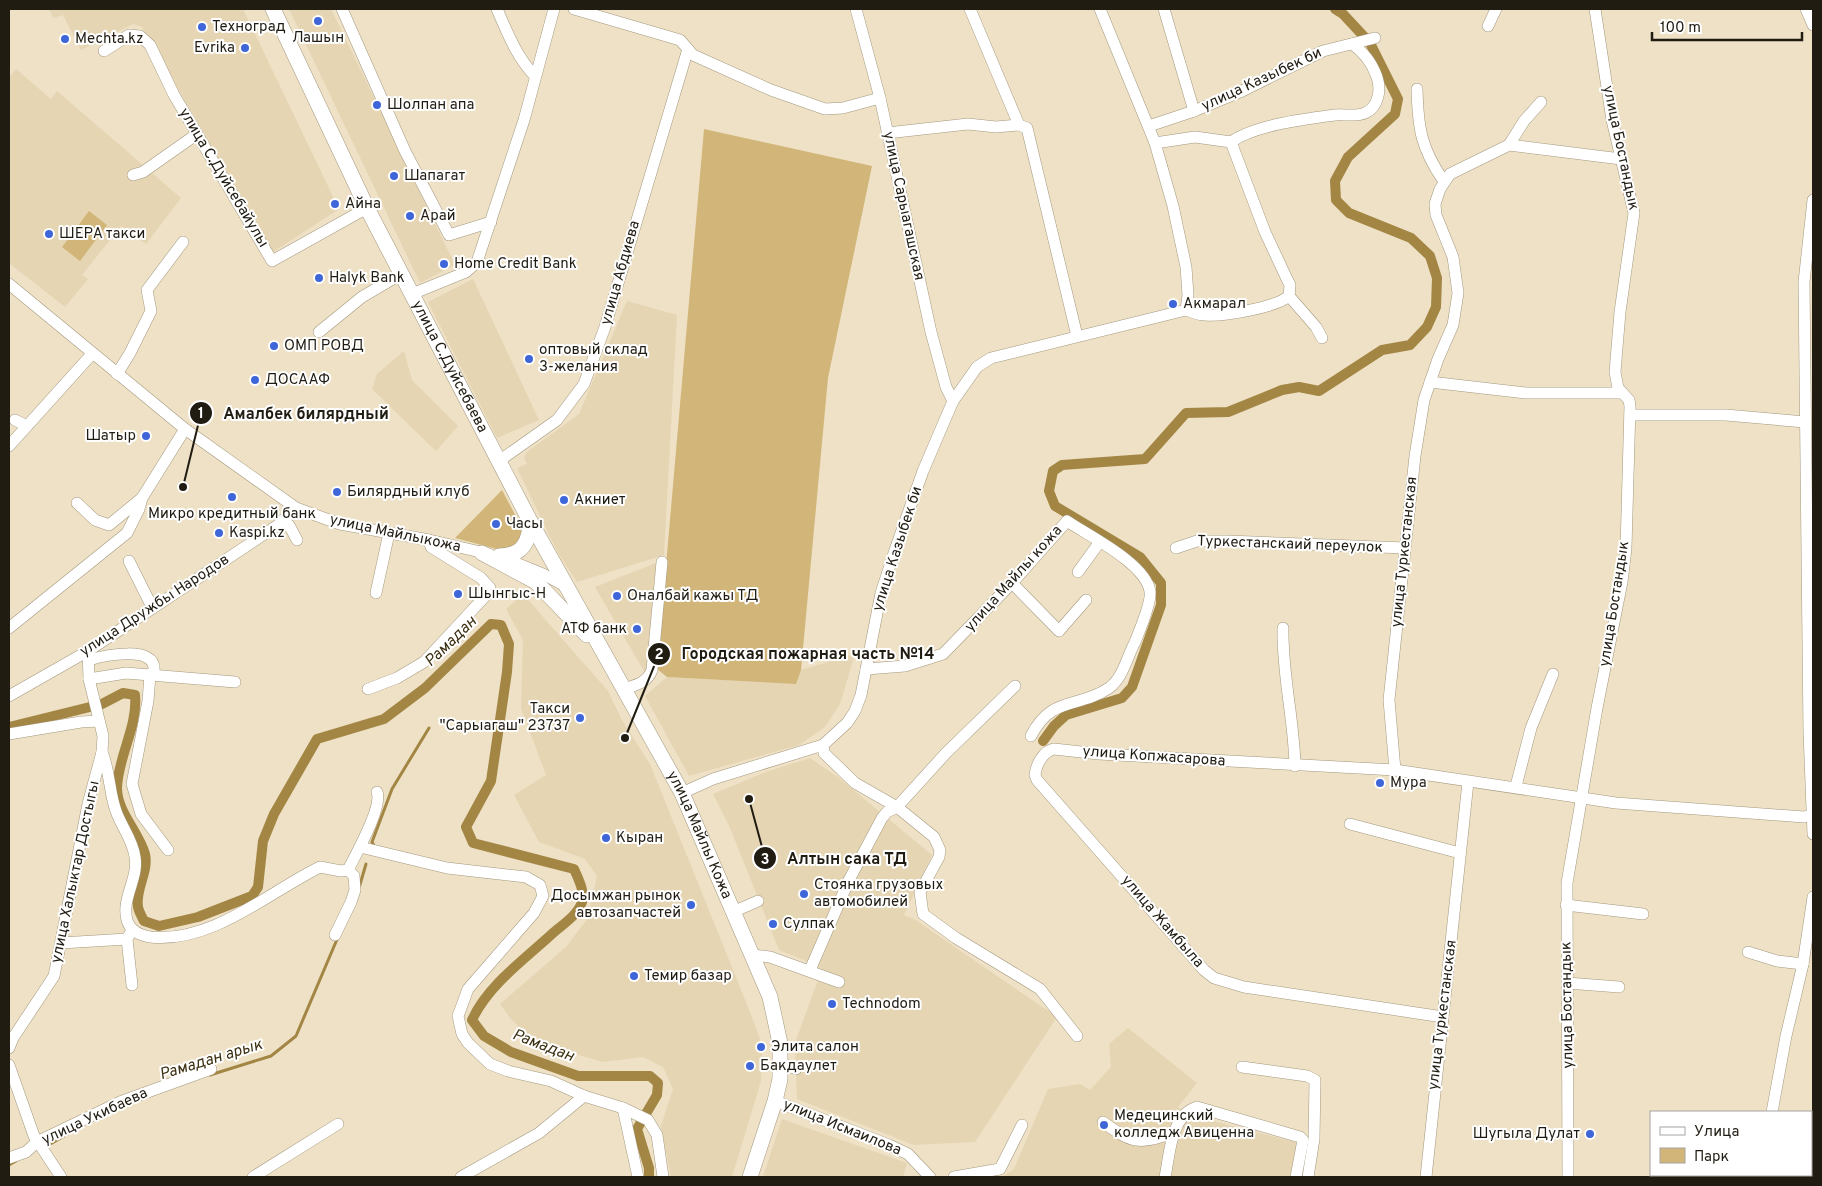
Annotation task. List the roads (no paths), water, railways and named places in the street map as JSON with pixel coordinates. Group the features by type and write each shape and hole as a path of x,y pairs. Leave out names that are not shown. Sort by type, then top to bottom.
{"main road":[{"name":"улица С.Дуйсебаева","path":"273,9 367,208 565,586"},
{"path":"499,556 512,554 525,546 529,536 530,522"},
{"path":"482,552 536,582 582,632 596,642"},
{"name":"улица Майлы Кожа","path":"565,586 682,793 735,911 770,997 780,1043 781,1063 775,1101 750,1177"}],"street":[{"path":"342,9 405,151 449,236 491,222"},
{"path":"497,9 512,44 528,69 535,76"},
{"path":"412,294 466,272 477,262 524,120 554,9"},
{"path":"574,9 680,40 693,55 771,90 825,109 843,108 880,98"},
{"name":"улица Сарыагашская","path":"856,9 880,98 929,322 946,387 953,402"},
{"path":"970,9 1020,125"},
{"path":"1100,9 1155,143 1173,206 1186,267 1188,295 1186,310"},
{"path":"1164,9 1194,111"},
{"path":"1488,26 1496,9"},
{"name":"улица Бостандык","path":"1568,1177 1567,883 1626,548 1630,415 1629,400 1622,393 1615,380 1615,372 1620,312 1634,212 1630,187 1621,159 1599,45 1595,9"},
{"path":"1806,9 1813,25"},
{"name":"улица С.Дуйсебайулы","path":"104,50 130,35 140,36 150,45 174,95 272,261 367,208"},
{"name":"улица Казыбек би","path":"1149,126 1194,111 1240,92 1323,51 1375,38"},
{"path":"1322,338 1316,327 1289,296 1290,286 1265,232 1231,142 1237,138 1273,127 1332,116 1358,115 1369,111 1376,104 1379,82 1370,62 1357,42"},
{"name":"улица Абдиева","path":"499,461 557,420 584,384 605,327 688,49"},
{"path":"1417,89 1418,116 1424,148 1444,180 1450,174 1509,145 1524,121 1542,102"},
{"path":"887,133 968,124 996,127 1020,125 1028,128 1077,336"},
{"path":"133,175 144,172 197,134"},
{"name":"улица Казыбек би","path":"1155,143 1196,137 1231,142"},
{"path":"1509,145 1621,159"},
{"name":"улица Туркестанская","path":"1395,770 1389,700 1418,438 1424,400 1453,325 1458,293 1453,257 1436,214 1435,204 1444,180"},
{"path":"1813,200 1805,422 1809,483 1813,834"},
{"path":"117,374 130,354 151,311 147,290 183,242"},
{"path":"319,332 342,317 362,297 402,274"},
{"name":"улица Майлыкожа","path":"9,284 185,429 296,508 340,524 429,540 499,556 543,574 565,586"},
{"name":"улица Казыбек би","path":"682,793 713,780 824,745 837,735 856,710 861,695 881,593 895,550 924,471 953,402 981,362 1077,336 1180,313 1186,310 1206,316 1232,313 1278,303 1289,296"},
{"path":"9,446 92,354"},
{"path":"1430,382 1526,393 1622,393"},
{"path":"1630,415 1726,415 1805,422"},
{"path":"15,420 27,426"},
{"path":"9,628 127,533 133,523 142,498 185,429"},
{"path":"109,525 142,498"},
{"path":"77,503 95,520 109,525 116,541"},
{"name":"улица Дружбы Народов","path":"9,696 88,656 152,607 283,521 296,508"},
{"path":"283,521 289,525 297,540"},
{"name":"улица Майлы кожа","path":"866,669 905,666 944,654 1012,583 1067,521 1127,561 1141,573 1148,584 1150,598 1138,636 1117,682 1092,696 1053,709 1036,727 1031,736"},
{"path":"376,593 389,533"},
{"path":"368,689 397,678 424,662 490,591 490,588 481,578 431,547 429,540"},
{"name":"Туркестанскаий переулок","path":"1176,548 1197,541 1228,541 1405,548"},
{"path":"1078,572 1100,543"},
{"path":"129,561 152,607"},
{"path":"624,689 644,682 649,678 652,670 662,562"},
{"path":"1012,583 1059,631 1086,600"},
{"path":"1283,628 1284,660 1293,717 1295,766"},
{"path":"88,656 140,655 153,663 154,671 150,675 148,701 132,784 142,814 168,850"},
{"name":"улица Халыктар Достыгы","path":"9,1048 13,1038 54,976 62,944 88,804 102,752 103,736 89,679 88,656"},
{"path":"89,679 126,673 235,682"},
{"path":"1516,786 1531,728 1554,674"},
{"path":"810,970 866,848 882,818 887,812 897,807 927,773 1015,686"},
{"path":"9,734 81,722 98,717"},
{"path":"824,745 824,753 855,783 897,807 934,837 940,850 939,857 920,892 923,914 956,938 1040,989 1078,1036"},
{"name":"улица Копжасарова","path":"1038,780 1035,774 1037,763 1051,749 1295,766 1395,770"},
{"path":"102,752 107,765 115,810 136,857 126,906 130,935 132,984"},
{"path":"1395,770 1450,777 1468,782 1516,786 1582,799 1742,813 1804,817 1812,814"},
{"name":"улица Жамбыла","path":"1038,780 1165,928 1204,970 1214,978 1244,987 1443,1017"},
{"name":"улица Туркестанская","path":"1426,1177 1468,782"},
{"path":"348,870 360,847 377,804 378,792"},
{"path":"1350,824 1460,853"},
{"path":"360,847 447,868 512,874 535,880 540,884 544,896 541,903 468,989 458,1016 458,1025 468,1043 490,1064 508,1071 551,1081 584,1096 623,1108 648,1120 657,1135 663,1177"},
{"path":"62,944 130,935 159,938 190,933 250,908 320,867 341,871 348,870"},
{"path":"335,935 355,890 354,876 348,870"},
{"path":"1772,1111 1786,1036 1804,964 1813,897"},
{"path":"735,911 758,902"},
{"path":"1566,905 1643,914"},
{"path":"1808,940 1813,954"},
{"path":"1748,952 1777,961 1804,964"},
{"path":"753,955 770,957 839,982"},
{"path":"1568,983 1620,987"},
{"path":"781,1063 796,1069"},
{"path":"9,1065 36,1139 62,1177"},
{"path":"1242,1067 1307,1076 1315,1080 1314,1139 1308,1177"},
{"name":"улица Укибаева","path":"9,1158 26,1152 36,1139 120,1102 211,1069"},
{"path":"461,1177 540,1133 584,1096"},
{"name":"улица Исмаилова","path":"775,1101 890,1144 908,1154 930,1177"},
{"path":"623,1108 638,1177"},
{"path":"1165,1177 1174,1132 1179,1121 1186,1113 1197,1108 1296,1134 1303,1140 1304,1146 1296,1177"},
{"path":"1103,1122 1124,1138 1138,1141 1161,1138 1174,1132"},
{"path":"253,1177 338,1124"},
{"path":"954,1177 1000,1169 1022,1125"}],"waterway":[{"path":"1043,741 1054,726 1066,715 1122,698 1132,687 1161,605 1161,583 1140,557 1055,506 1049,491 1053,471 1062,465 1145,459 1186,413 1228,412 1282,390 1299,387 1319,391 1382,350 1410,345 1427,327 1436,307 1437,278 1430,256 1411,238 1349,213 1336,200 1335,181 1348,157 1395,114 1398,99 1370,43 1343,14 1335,9"},
{"name":"Рамадан","path":"9,727 102,704 123,693 135,695 134,719 118,776 117,788 124,814 145,854 145,867 138,894 138,909 144,921 159,926 198,917 252,896 258,887 263,841 274,814 317,739 384,719 425,688 491,624 501,625 509,644 507,672 491,781 466,827 473,843 574,869 581,885 583,898 580,907 573,915 497,984 487,995 472,1020 484,1036 511,1052 578,1076 650,1076 658,1083 657,1095 637,1129 649,1168 649,1177"},
{"name":"Рамадан арык","path":"374,846 372,842 392,789 429,728"},
{"name":"Рамадан арык","path":"359,888 366,864"},
{"name":"Рамадан арык","path":"210,1075 271,1056 296,1036 338,937"},
{"name":"Рамадан арык","path":"45,1147 73,1131"},
{"name":"Рамадан арык","path":"9,1165 16,1161"}],"place":[{"name":"Лашын","path":"318,21"},
{"name":"Техноград","path":"202,27"},
{"name":"Mechta.kz","path":"65,39"},
{"name":"Evrika","path":"245,48"},
{"name":"Шолпан апа","path":"377,105"},
{"name":"Шапагат","path":"394,176"},
{"name":"Айна","path":"335,204"},
{"name":"Арай","path":"410,216"},
{"name":"ШЕРА такси","path":"49,234"},
{"name":"Home Credit Bank","path":"444,264"},
{"name":"Halyk Bank","path":"319,278"},
{"name":"Акмарал","path":"1173,304"},
{"name":"ОМП РОВД","path":"274,346"},
{"name":"оптовый склад 3-желания","path":"529,359"},
{"name":"ДОСААФ","path":"255,380"},
{"name":"Шатыр","path":"146,436"},
{"name":"Амалбек билярдный","path":"183,487"},
{"name":"Билярдный клуб","path":"337,492"},
{"name":"Микро кредитный банк","path":"232,497"},
{"name":"Акниет","path":"564,500"},
{"name":"Часы","path":"496,524"},
{"name":"Kaspi.kz","path":"219,533"},
{"name":"Шынгыс-Н","path":"458,594"},
{"name":"Оналбай кажы ТД","path":"617,596"},
{"name":"АТФ банк","path":"637,629"},
{"name":"Такси \"Сарыагаш\" 23737","path":"580,718"},
{"name":"Городская пожарная часть №14","path":"625,738"},
{"name":"Мура","path":"1380,783"},
{"name":"Алтын сака ТД","path":"749,799"},
{"name":"Кыран","path":"606,838"},
{"name":"Стоянка грузовых автомобилей","path":"804,894"},
{"name":"Досымжан рынок автозапчастей","path":"691,905"},
{"name":"Сулпак","path":"773,924"},
{"name":"Темир базар","path":"634,976"},
{"name":"Technodom","path":"832,1004"},
{"name":"Элита салон","path":"761,1047"},
{"name":"Бакдаулет","path":"750,1066"},
{"name":"Медецинский колледж Авиценна","path":"1104,1125"},
{"name":"Шугыла Дулат","path":"1590,1134"}]}
